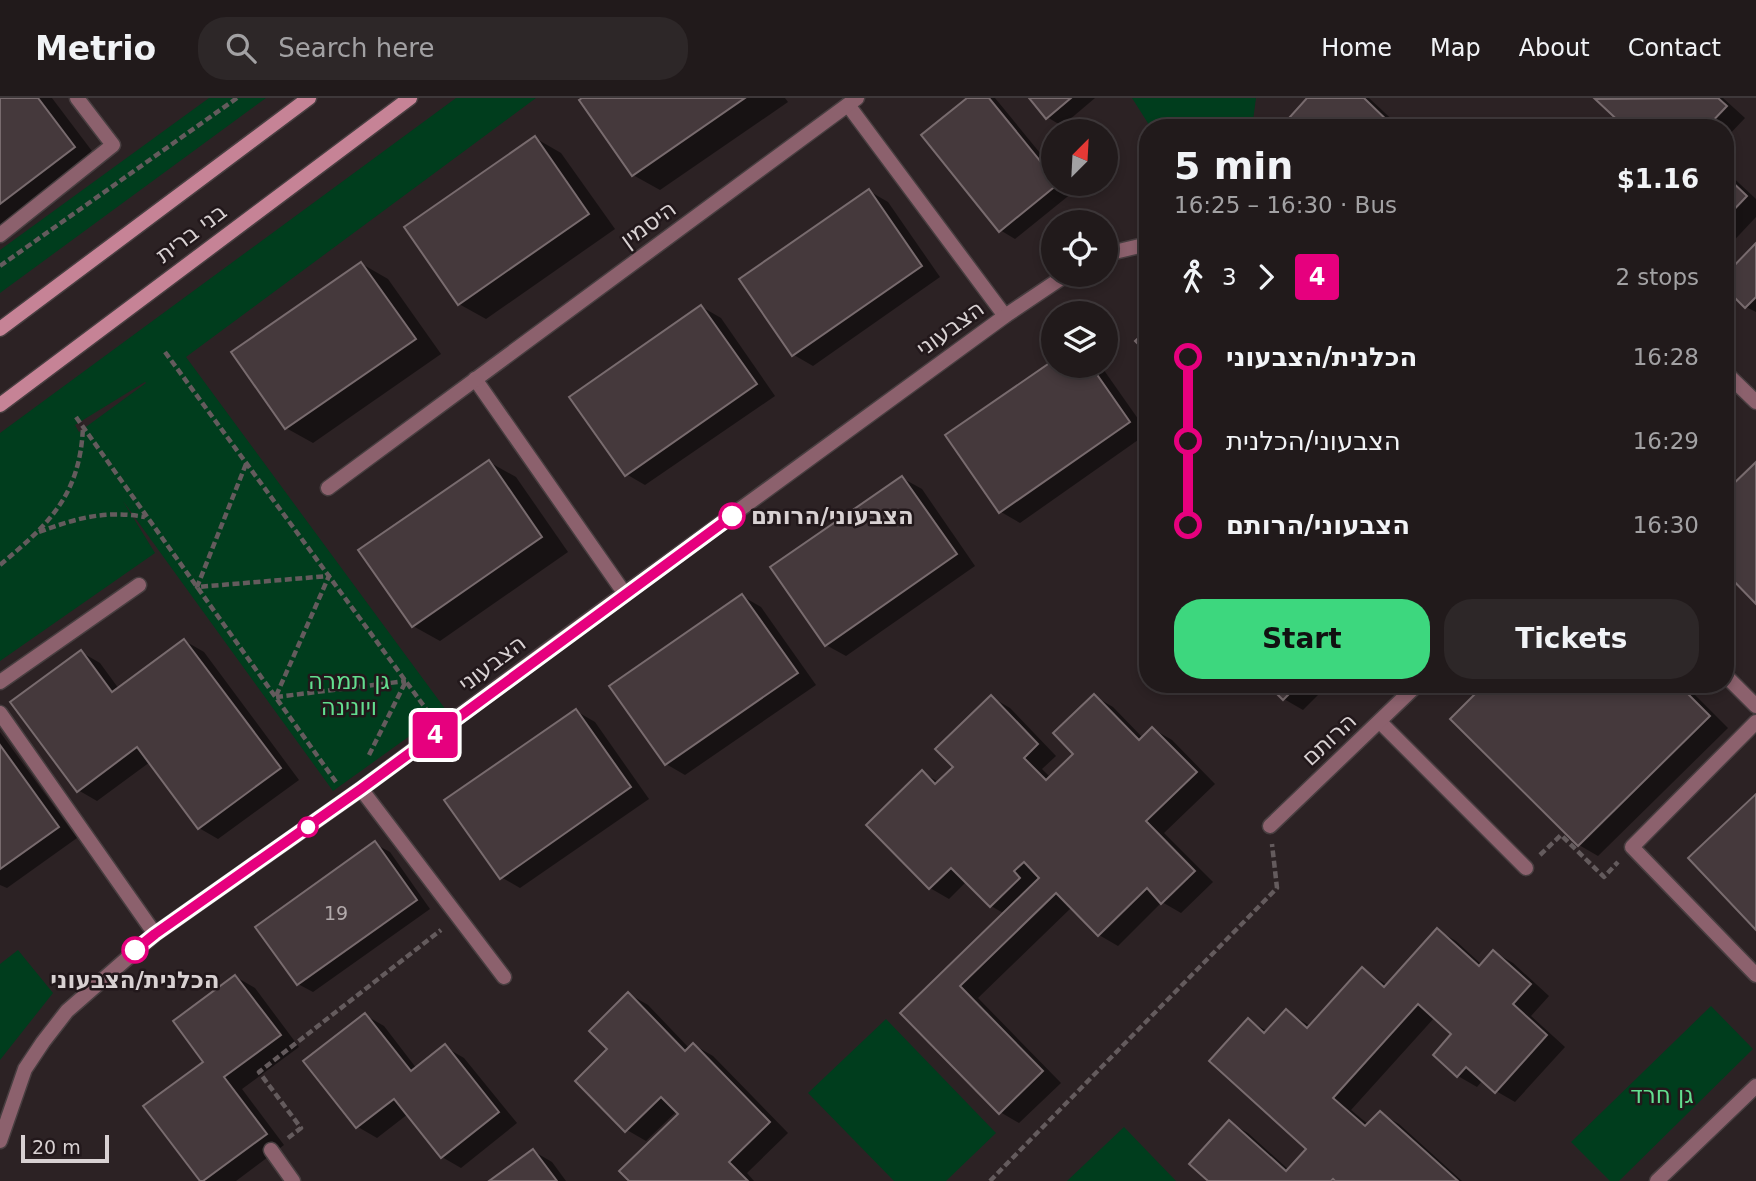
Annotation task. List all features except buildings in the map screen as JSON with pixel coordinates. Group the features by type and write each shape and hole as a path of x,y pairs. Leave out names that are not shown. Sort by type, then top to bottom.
{"main road":[{"name":"בני ברית","path":"0,329 309,98"},
{"name":"בני ברית","path":"0,405 410,98"}],"street":[{"path":"0,235 113,145 77,98"},
{"name":"היסמין","path":"328,488 852,102 1005,316"},
{"path":"1118,251 1139,246"},
{"name":"הצבעוני","path":"0,1138 25,1069 59,1021 97,983 155,934 348,799 1048,287"},
{"path":"475,379 625,594"},
{"path":"1734,381 1756,402"},
{"path":"0,682 139,585"},
{"path":"1734,684 1756,706"},
{"name":"הרותם","path":"1270,826 1409,693"},
{"path":"0,713 155,934"},
{"path":"1380,722 1526,868"},
{"path":"1756,722 1632,847 1756,975"},
{"path":"361,789 504,977"},
{"path":"1657,1181 1756,1086"},
{"path":"271,1150 293,1181"}],"path":[{"path":"0,266 237,98"},
{"path":"165,352 441,730"},
{"path":"76,417 348,799"},
{"path":"0,565 38,533 60,505 82,454 83,426"},
{"path":"197,587 246,464"},
{"path":"38,533 69,521 106,513 145,517"},
{"path":"197,587 329,576"},
{"path":"275,697 329,576"},
{"path":"275,697 406,681"},
{"path":"365,763 406,681"},
{"path":"990,1181 1277,888 1270,826"},
{"path":"1526,868 1561,835 1604,877 1632,847"},
{"path":"271,1150 301,1128 259,1072 458,916"}],"green space":[{"path":"209,98 266,98 0,293 0,250"},
{"name":"גן תמרה ויונינה","path":"456,98 536,98 186,357 446,710 333,791 123,501 155,553 0,661 0,433","holes":["146,383 79,432 75,425"]},
{"path":"1132,98 1256,98 1253,119 1145,119"},
{"path":"18,950 53,993 0,1060 0,964"},
{"name":"גן חרד","path":"1711,1006 1753,1049 1619,1181 1610,1181 1571,1142"},
{"path":"886,1019 996,1133 946,1181 894,1181 808,1093"},
{"path":"1124,1127 1176,1181 1067,1181"}],"bus line":[{"name":"4","path":"135,950 361,789 732,516"}],"place":[{"name":"הצבעוני/הרותם","path":"732,516"},
{"name":"הכלנית/הצבעוני","path":"135,950"}]}
